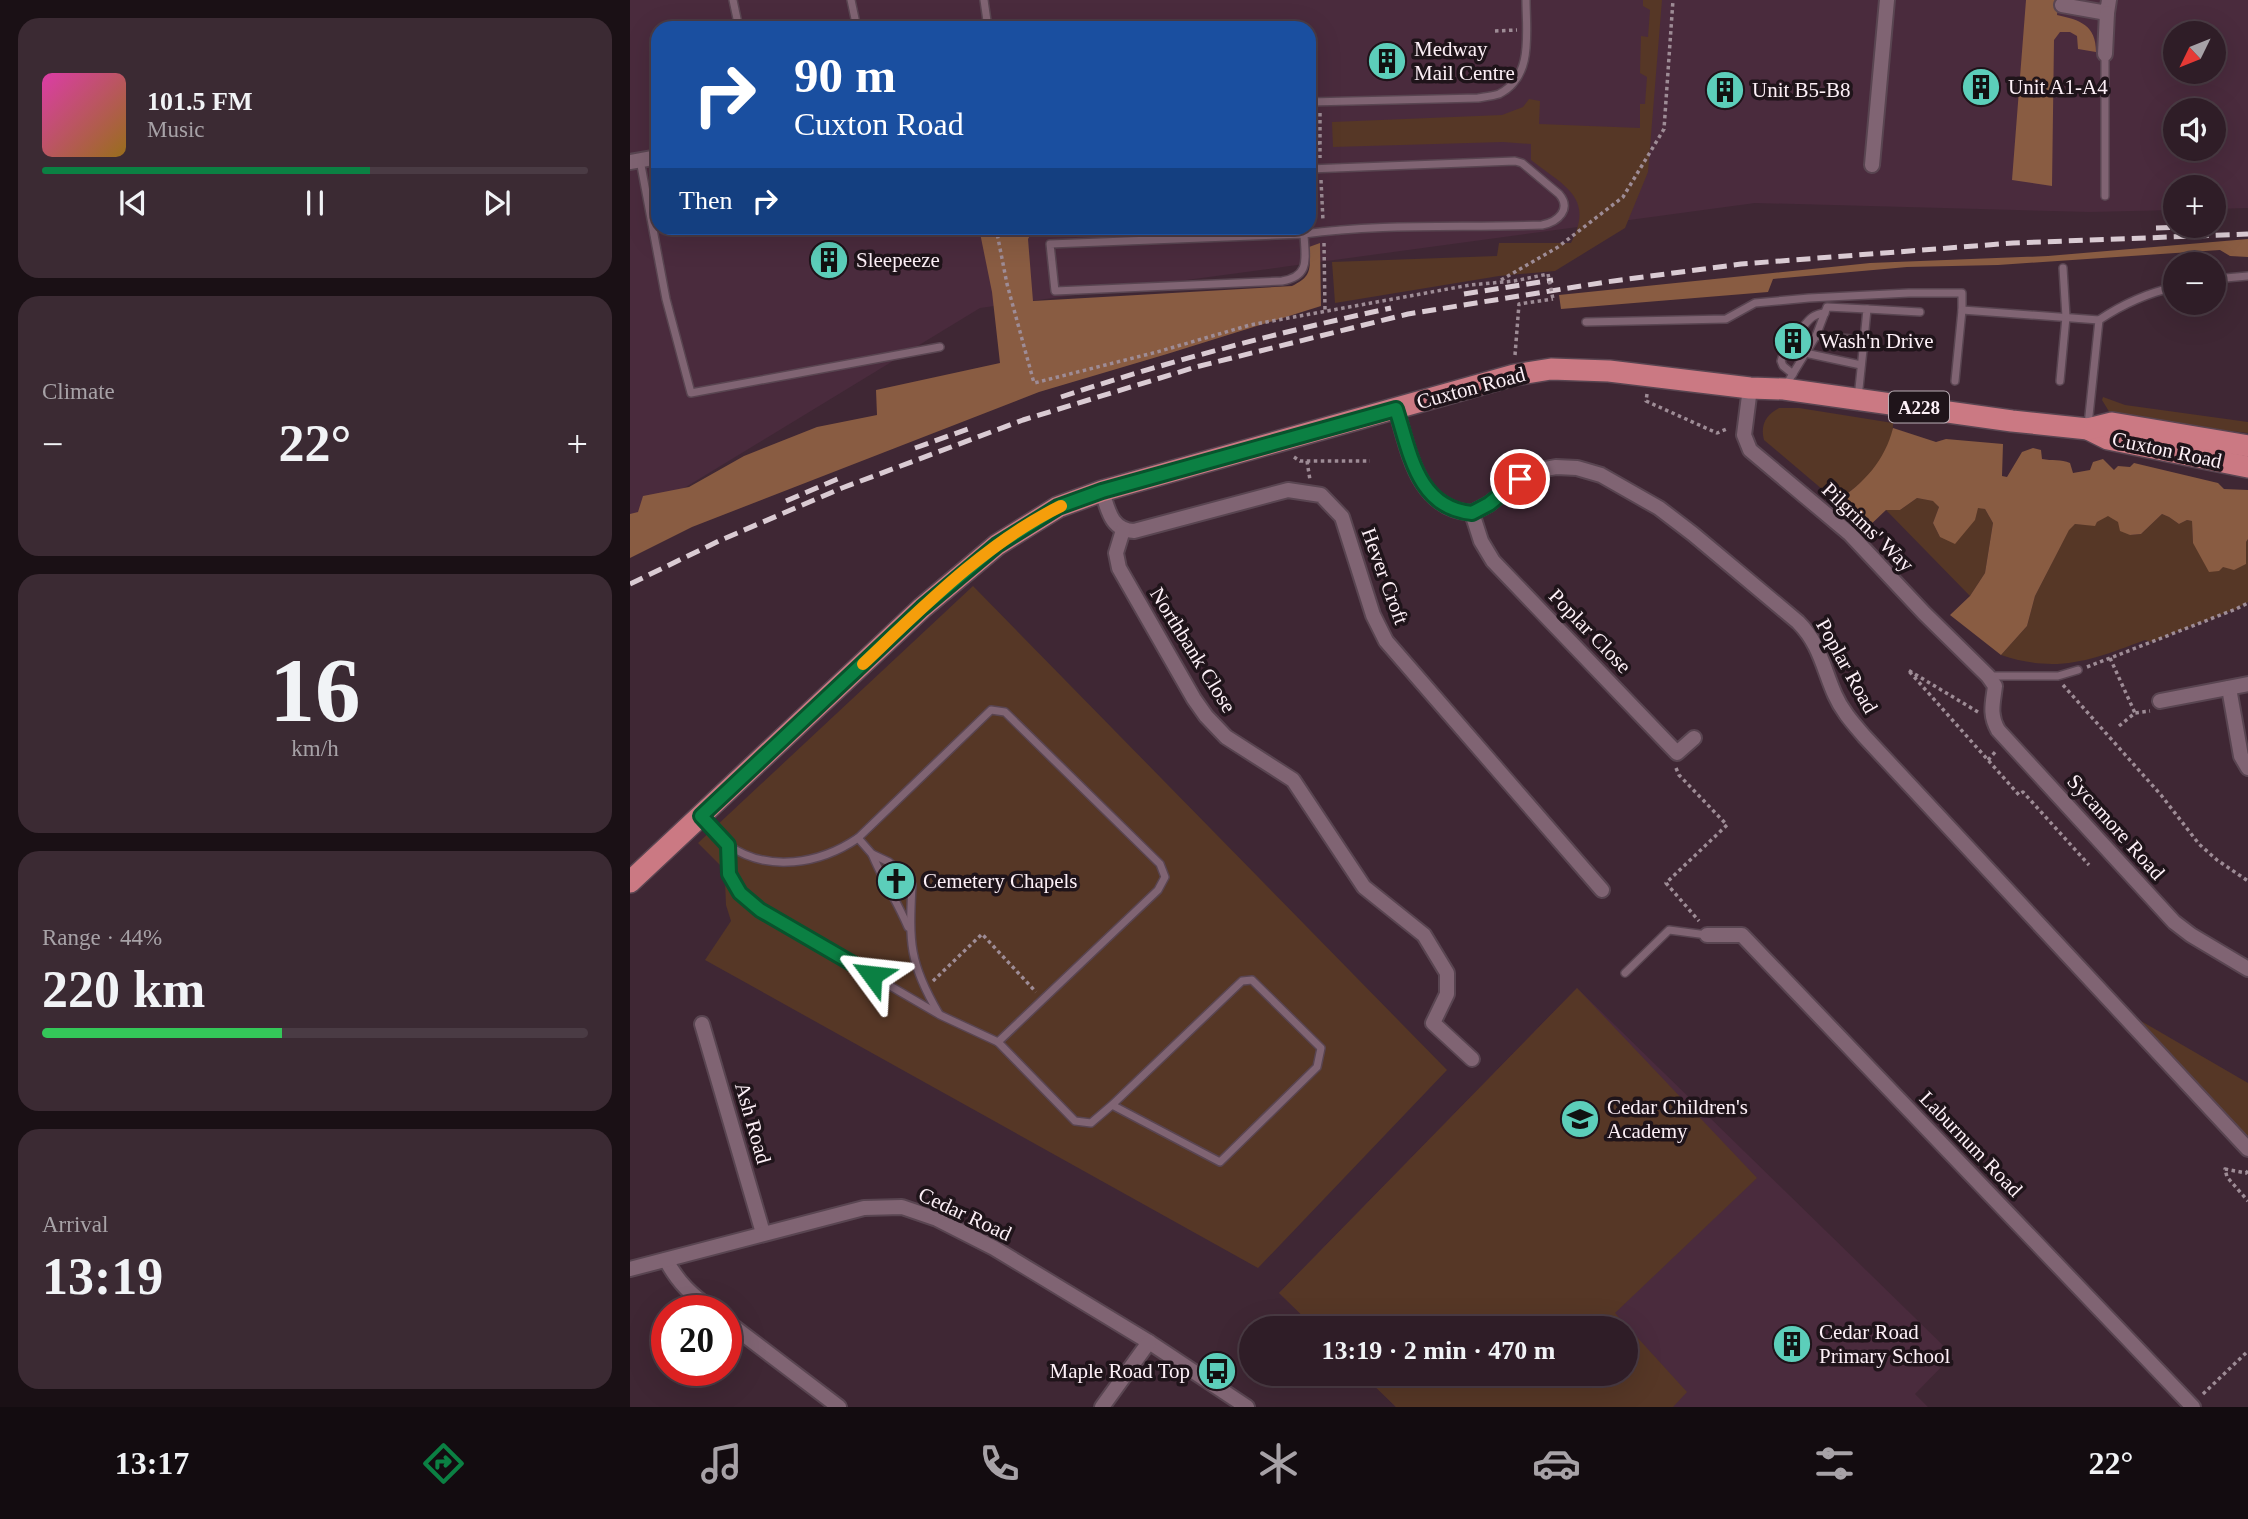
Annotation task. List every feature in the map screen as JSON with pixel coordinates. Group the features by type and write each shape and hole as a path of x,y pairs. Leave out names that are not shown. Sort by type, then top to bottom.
{"main road":[{"name":"Cuxton Road","path":"630,883 922,608 997,545 1058,507 1102,491 1514,375 1551,369 1609,371 1750,387 1788,381 1858,398 2012,421 2088,429 2112,423 2248,446"},
{"name":"Cuxton Road","path":"2088,429 2108,439 2248,467"}],"street":[{"path":"1872,165 1887,0"},
{"path":"2063,5 2108,6 2105,54"},
{"name":"Pilgrims' Way","path":"1750,387 1744,435 1748,447 1850,534 1992,681"},
{"path":"1396,409 1422,484 1447,505 1472,513"},
{"name":"Poplar Road","path":"1472,513 1535,471 1556,467 1577,468 1601,475 1623,486 1659,508 1693,534 1809,634 1846,715 2248,1149"},
{"name":"Hever Croft","path":"1123,530 1134,531 1288,490 1321,495 1342,517 1373,615 1386,641 1602,890"},
{"path":"1102,491 1110,515 1123,530"},
{"name":"Poplar Close","path":"1472,513 1481,541 1493,561 1678,752"},
{"name":"Northbank Close","path":"1123,530 1116,553 1119,568 1194,699 1226,737 1293,780 1364,887 1424,934 1447,973 1447,994 1433,1023 1472,1059"},
{"name":"Sycamore Road","path":"1992,681 1991,714 2001,734 2174,922 2248,969"},
{"path":"2160,701 2248,684"},
{"path":"2229,688 2241,756 2248,768"},
{"path":"1678,752 1694,738"},
{"name":"Laburnum Road","path":"1707,935 1742,935 2192,1406"},
{"name":"Ash Road","path":"702,1024 763,1233"},
{"name":"Cedar Road","path":"630,1269 864,1208 902,1207 937,1219 995,1248 1149,1342 1247,1407"},
{"path":"666,1259 676,1278 692,1295"},
{"path":"742,1333 839,1407"},
{"path":"1102,1407 1149,1342"}],"lane":[{"path":"733,0 738,21"},
{"path":"851,0 855,21"},
{"path":"984,0 987,21"},
{"path":"1316,102 1478,98 1499,94 1518,80 1525,61 1526,0"},
{"path":"2105,54 2105,196"},
{"path":"1316,169 1512,160 1522,163 1559,194 1564,205 1559,218 1542,225 1422,227 1316,233"},
{"path":"635,161 651,232"},
{"path":"652,235 691,393 940,347"},
{"path":"1279,235 1050,244 1055,291 1295,279 1303,272 1304,235"},
{"path":"2060,381 2066,317 2063,268"},
{"path":"2226,278 2248,276"},
{"path":"1962,310 2099,320 2119,306 2163,290"},
{"path":"1586,322 1726,319 1755,303 1909,293 1962,293 1955,381"},
{"path":"1788,381 1816,336 1828,307 1920,312"},
{"path":"1858,398 1867,309"},
{"path":"1803,327 1811,317 1825,313"},
{"path":"2088,429 2099,320"},
{"path":"1816,336 1864,341"},
{"path":"1805,353 1861,365"},
{"path":"1783,355 1781,361 1788,381"},
{"path":"1992,681 2054,676 2078,670"},
{"path":"701,816 728,845 752,857 782,863 811,860 841,849 858,838 990,710 1005,712 1160,864 1165,877 1158,890 998,1042"},
{"path":"858,838 872,854 882,880 899,904 909,931 914,962 924,989 940,1015"},
{"path":"728,845 729,874 740,893 760,910 940,1015 998,1042 1075,1121 1091,1123 1241,981 1252,980 1321,1048 1317,1067 1220,1162 1112,1105"},
{"path":"872,854 889,862 912,885 909,931"},
{"path":"1625,973 1669,930 1707,935"}],"path":[{"path":"1499,281 1558,247 1623,197 1664,129 1673,0"},
{"path":"1495,31 1526,30"},
{"path":"1320,102 1325,310"},
{"path":"1316,143 1320,143"},
{"path":"997,235 1007,284 1034,383 1250,325 1325,310 1548,274 1553,299 1519,304 1514,375"},
{"path":"1649,376 1646,401 1717,433"},
{"path":"1293,455 1300,461 1370,461"},
{"path":"2078,670 2248,603"},
{"path":"2110,659 2135,713 2119,726"},
{"path":"1983,714 1908,670 2019,795 2023,792 2089,864"},
{"path":"2054,676 2161,795 2199,844 2248,881"},
{"path":"1988,760 1997,750"},
{"path":"1678,752 1674,762 1679,775 1727,825 1666,883 1704,927 1707,935"},
{"path":"924,989 982,934 1042,998"},
{"path":"2248,1171 2246,1173 2225,1169 2227,1177 2248,1200"},
{"path":"2192,1406 2248,1351"}],"shaded area":[{"path":"630,0 2248,0 2248,208 2226,209 2226,175 2163,175 2163,210 2090,212 1755,203 980,308 630,521"},
{"path":"1643,0 1662,0 1648,172 1625,228 1555,271 1499,276 1335,303 1332,262 1497,256 1499,243 1571,243 1580,214 1578,203 1572,194 1531,160 1531,144 1503,142 1333,147 1332,122 1502,115 1523,107 1529,99 1540,101 1539,124 1640,128 1640,104 1645,104 1647,77 1640,73 1641,36 1648,37 1650,10 1643,6"},
{"path":"2026,0 2059,0 2057,15 2085,25 2095,43 2096,52 2078,49 2077,36 2070,32 2060,32 2054,40 2052,186 2012,180"},
{"path":"980,235 1030,235 1028,239 1033,301 1292,286 1304,279 1309,271 1309,247 1320,243 1321,306 1039,392 692,527 630,558 630,514 638,512 643,496 689,487 744,456 817,427 877,415 876,390 1000,363 992,292"},
{"path":"2248,239 2248,257 2230,256 2220,250 1998,265 1907,267 1773,279 1768,292 1561,309 1559,295 1870,263 2048,256"},
{"path":"2103,397 2125,405 2248,422 2248,433 2113,418 2102,400"},
{"path":"1779,408 1799,408 1893,423 1892,435 1875,468 1856,487 1836,501 1764,440 1765,421"},
{"path":"1893,428 1936,442 1946,439 2003,444 2002,476 2007,477 2022,452 2033,448 2041,450 2042,459 2070,463 2073,473 2090,470 2093,462 2103,459 2114,470 2118,466 2130,467 2134,463 2218,483 2224,489 2248,490 2246,564 2234,570 2223,567 2219,571 2209,572 2193,543 2192,521 2179,524 2162,514 2141,534 2130,535 2120,531 2118,522 2108,516 2095,526 2075,524 2069,530 2035,596 2027,626 2001,655 1950,615 1970,596 1985,573 1993,523 1985,509 1978,508 1975,520 1955,544 1940,537 1933,523 1939,507 1933,501 1917,498 1900,510 1886,510 1866,529 1836,501 1856,487 1872,470 1885,451"},
{"path":"1917,498 1934,501 1939,507 1933,523 1940,537 1978,507 1985,509 1993,523 1985,573 1970,596 1886,510 1900,510"},
{"path":"2162,514 2179,524 2192,521 2193,543 2223,567 2246,555 2248,539 2248,602 2151,642 2145,640 2091,659 2058,664 2021,661 2001,655 2027,626 2035,596 2069,529 2075,524 2095,525 2108,515 2115,518 2130,535 2141,534"},
{"path":"973,586 1447,1070 1258,1268 705,960 731,921 726,905 722,867 698,843"},
{"name":"Cedar Children's Academy","path":"1577,988 1953,1355 1915,1394 1928,1407 1396,1407 1374,1386 1638,1386 1638,1316 1303,1316 1279,1293"},
{"name":"Cedar Children's Academy","path":"1577,988 1757,1178 1615,1313 1618,1316 1303,1316 1279,1293"},
{"path":"2141,1021 2248,1083 2248,1139 2241,1132"},
{"name":"Cedar Children's Academy","path":"1638,1338 1687,1392 1673,1407 1396,1407 1374,1386 1638,1386"}],"railway":[{"path":"2156,228 2163,228"},
{"path":"630,584 721,540 842,488 1023,420 1196,367 1408,314 1606,282 1741,264 2013,243 2248,234"},
{"path":"1464,294 1553,280"},
{"path":"1061,397 1225,348 1391,308"},
{"path":"915,448 968,429"},
{"path":"786,501 840,478"}],"slow traffic":[{"path":"863,664 922,608 997,545 1061,506"}],"place":[{"name":"Medway Mail Centre","path":"1387,61"},
{"name":"Unit A1-A4","path":"1981,87"},
{"name":"Unit B5-B8","path":"1725,90"},
{"name":"Sleepeeze","path":"829,260"},
{"name":"Wash'n Drive","path":"1793,341"},
{"name":"Cemetery Chapels","path":"896,881"},
{"name":"Cedar Children's Academy","path":"1580,1119"},
{"name":"Cedar Road Primary School","path":"1792,1344"},
{"name":"Maple Road Top","path":"1217,1371"}],"route":[{"path":"872,975 760,910 740,893 729,874 728,845 701,816 922,608 997,545 1058,507 1102,491 1396,409 1419,479 1428,492 1447,505 1465,513 1472,513 1489,504 1520,479"}]}
